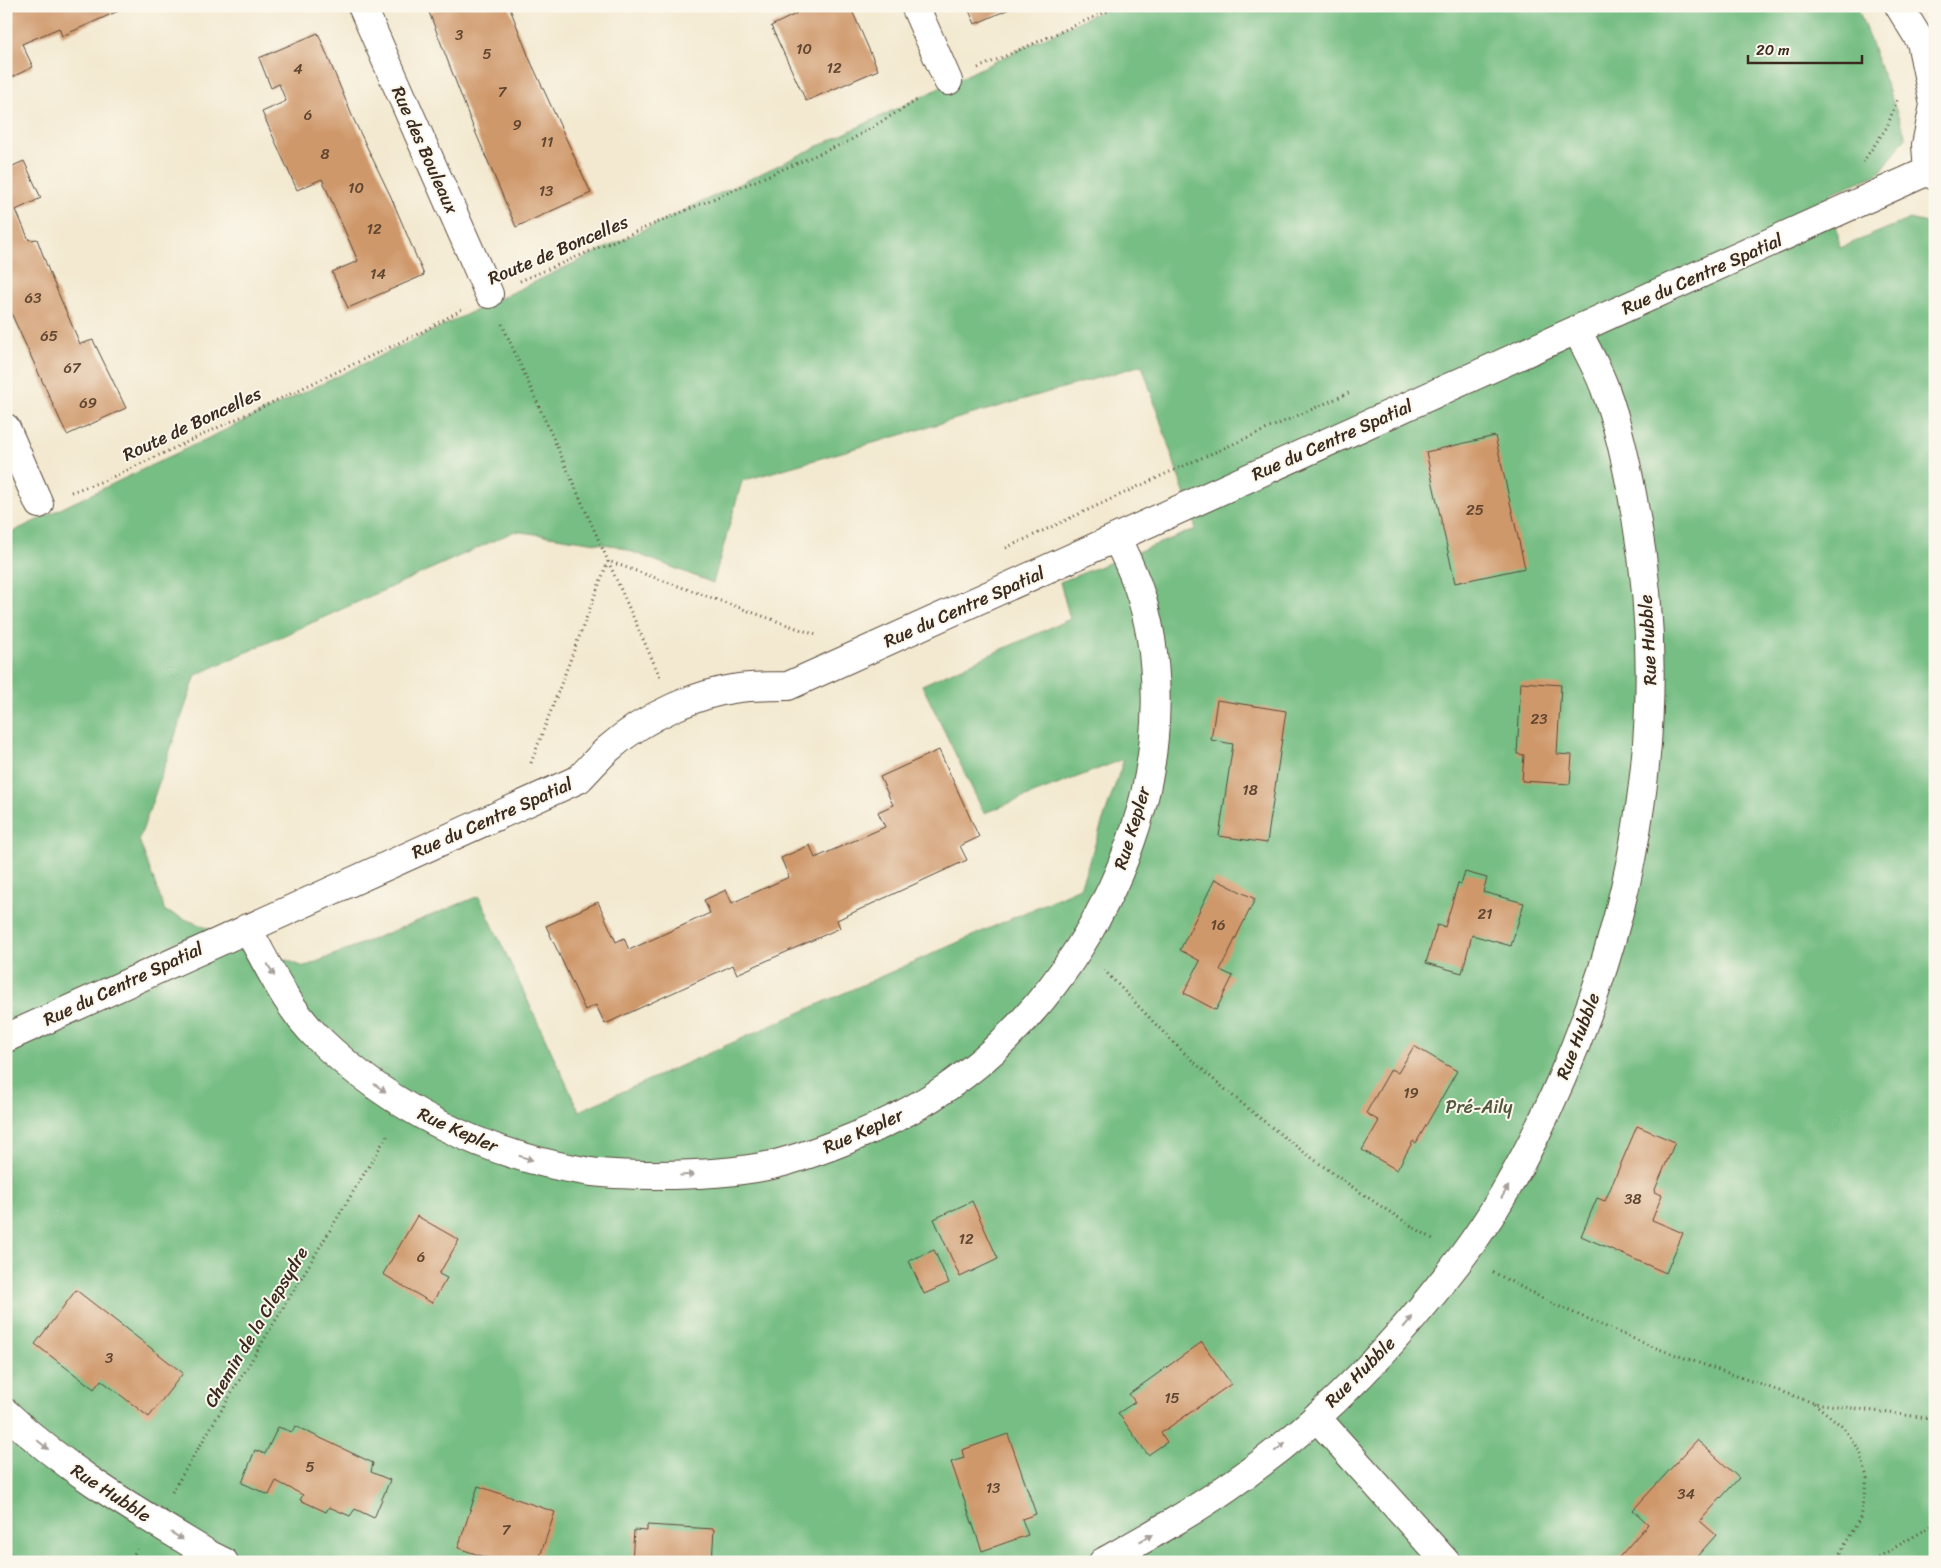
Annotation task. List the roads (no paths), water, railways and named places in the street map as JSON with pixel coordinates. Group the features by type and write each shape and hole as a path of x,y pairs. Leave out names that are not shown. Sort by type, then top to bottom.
{"street":[{"name":"Rue des Bouleaux","path":"362,6 489,294"},
{"path":"915,6 948,82"},
{"path":"1899,6 1921,42 1934,105 1926,145 1931,173"},
{"name":"Rue du Centre Spatial","path":"6,1038 579,779 608,749 640,725 674,707 717,692 749,687 788,686 1577,330 1931,173"},
{"name":"Rue Hubble","path":"1103,1562 1174,1523 1230,1486 1267,1458 1316,1417 1360,1375 1406,1326 1463,1256 1505,1192 1539,1131 1572,1056 1598,986 1624,896 1641,803 1650,713 1650,637 1642,549 1628,468 1604,388 1577,330"},
{"path":"6,428 39,504"},
{"name":"Rue Kepler","path":"247,928 288,1001 316,1035 360,1074 405,1105 448,1129 486,1145 530,1160 587,1172 684,1175 731,1172 770,1165 819,1152 871,1130 914,1109 957,1080 993,1051 1031,1013 1082,946 1124,863 1142,807 1152,758 1156,697 1150,633 1138,586 1116,538"},
{"name":"Rue Hubble","path":"6,1413 62,1461 154,1521 224,1562"},
{"path":"1316,1417 1446,1562"}],"park label":[{"name":"Pré-Aily","path":"1479,1107"}]}
